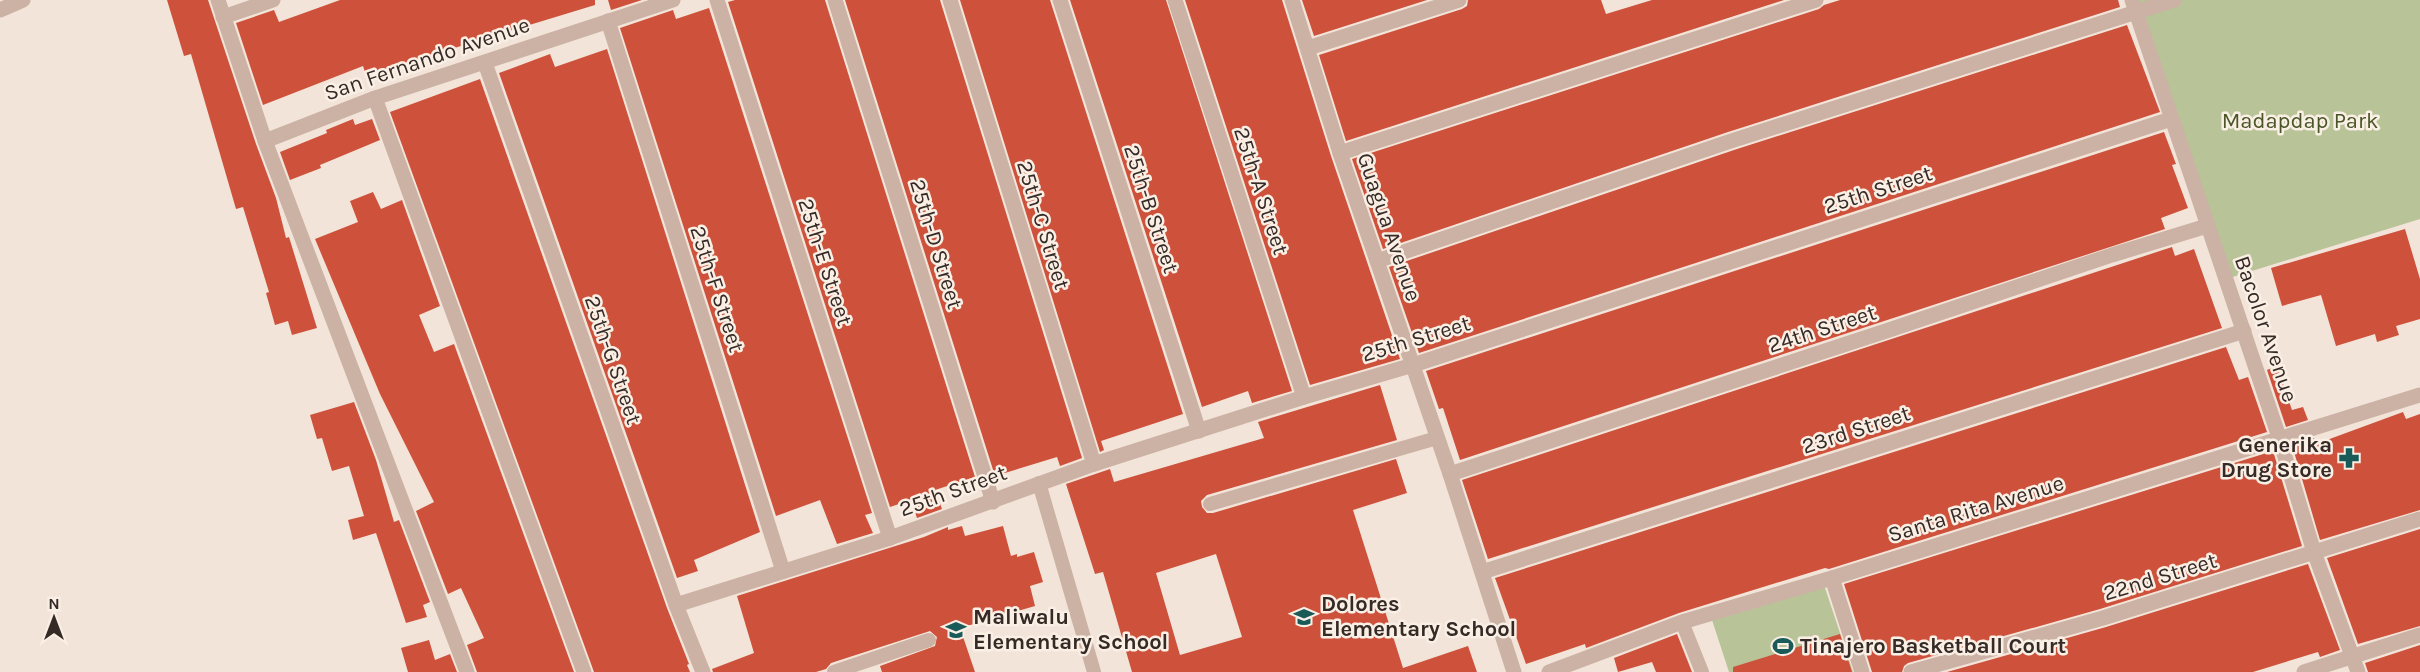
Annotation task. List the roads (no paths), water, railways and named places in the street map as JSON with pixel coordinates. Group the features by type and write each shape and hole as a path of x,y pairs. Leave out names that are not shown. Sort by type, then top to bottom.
{"street":[{"path":"0,10 22,0"},
{"path":"218,0 265,141 467,672"},
{"path":"223,17 273,0"},
{"name":"San Fernando Avenue","path":"265,141 375,98 673,0"},
{"name":"25th-E Street","path":"717,0 890,538"},
{"name":"25th-D Street","path":"835,0 993,502"},
{"name":"25th-C Street","path":"950,0 1094,464"},
{"name":"25th-B Street","path":"1060,0 1199,431"},
{"name":"25th-A Street","path":"1175,0 1304,397"},
{"name":"Guagua Avenue","path":"1292,0 1340,153 1450,474 1514,672"},
{"path":"1308,48 1460,0"},
{"path":"1340,153 1816,0"},
{"path":"1377,261 2134,7 2174,0"},
{"name":"Bacolor Avenue","path":"2134,7 2244,331 2314,552 2358,672"},
{"name":"25th-F Street","path":"608,21 783,571"},
{"name":"25th-G Street","path":"485,63 676,605 703,672"},
{"path":"375,98 584,672"},
{"name":"25th Street","path":"676,605 890,538 1094,464 1413,365 2171,119"},
{"name":"24th Street","path":"1450,474 1886,332 2112,255 2207,226"},
{"name":"23rd Street","path":"1482,572 2244,331"},
{"name":"Santa Rita Avenue","path":"1549,672 1682,621 1832,578 2420,395"},
{"name":"22nd Street","path":"1911,672 2103,618 2420,519"},
{"path":"1832,578 1862,672"},
{"path":"2304,672 2420,635"}],"lane":[{"path":"1210,504 1437,438"},
{"path":"1039,483 1094,672"},
{"path":"1682,621 1702,672"},
{"path":"834,672 929,640"}],"place":[{"name":"Generika Drug Store","path":"2349,458"},
{"name":"Dolores Elementary School","path":"1304,617"},
{"name":"Maliwalu Elementary School","path":"956,630"},
{"name":"Tinajero Basketball Court","path":"1783,646"}],"park label":[{"name":"Madapdap Park","path":"2300,121"}]}
